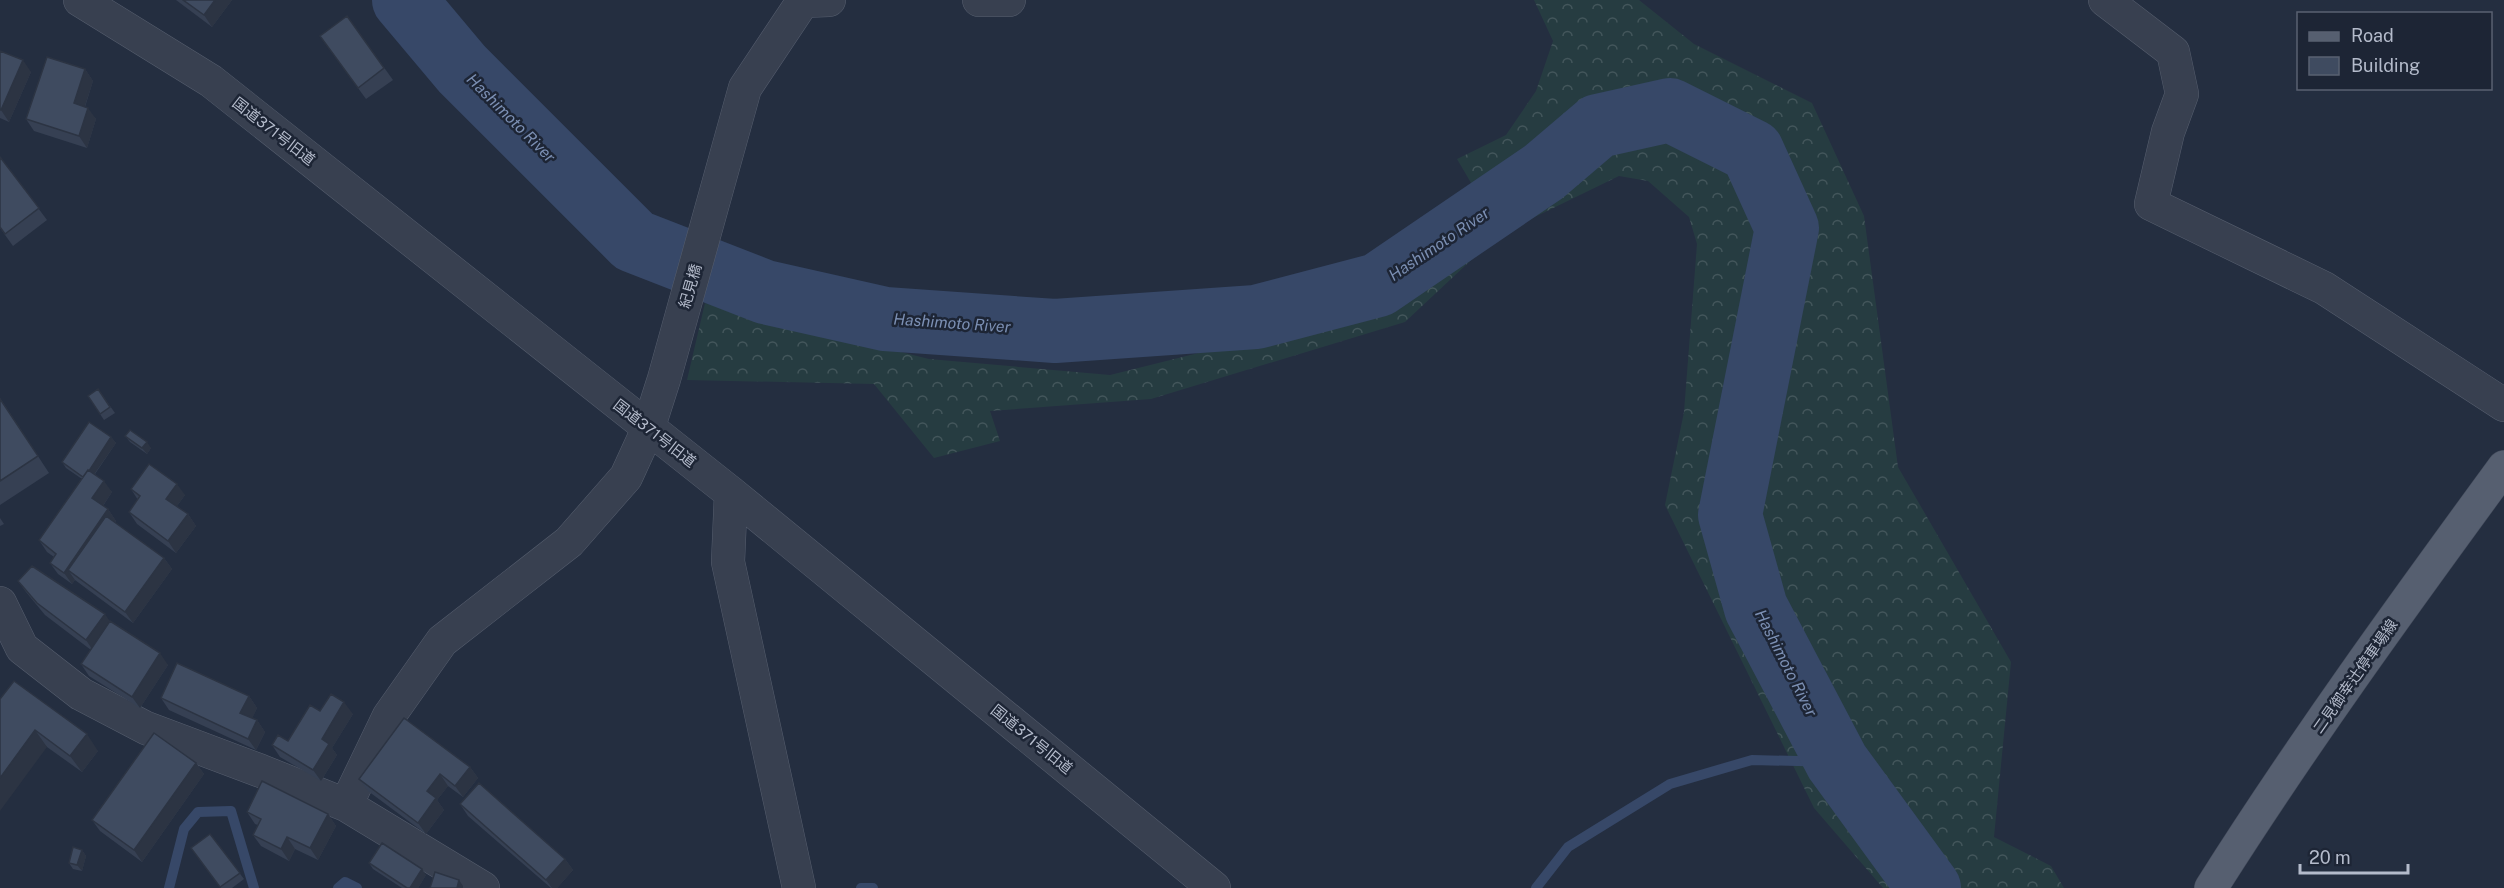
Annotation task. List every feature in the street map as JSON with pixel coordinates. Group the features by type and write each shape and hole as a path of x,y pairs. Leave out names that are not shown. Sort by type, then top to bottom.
{"main road":[{"name":"二見御幸辻停車場線","path":"2211,888 2406,602 2504,467"}],"street":[{"name":"国道371号旧道","path":"80,0 212,81 731,493 1214,888"},
{"name":"紀見橋","path":"346,806 389,716 442,641 569,542 626,477 648,429 745,88 803,1 829,0"},
{"path":"979,0 1010,0"},
{"path":"2105,0 2173,52 2182,94 2168,132 2151,204 2324,288 2504,405"},
{"path":"731,493 728,562 799,888"},
{"path":"0,603 11,643 81,694 146,728 346,806 483,888"}],"green space":[{"path":"1534,0 1639,0 1694,44 1812,103 1864,216 1898,467 2011,662 1994,837 2051,866 2064,888 1883,888 1814,808 1665,505 1684,412 1697,244 1689,217 1648,181 1619,176 1498,235 1405,322 1151,399 990,411 1000,441 934,458 874,384 687,380 705,303 929,359 1110,375 1331,320 1494,222 1457,159 1506,135 1536,91 1553,41"}],"building":[{"path":"183,0 215,0 204,15"},
{"path":"347,16 384,68 358,88 320,36"},
{"path":"0,51 23,60 1,110 0,110"},
{"path":"47,57 85,69 74,103 88,108 79,136 26,119"},
{"path":"0,157 39,208 5,234 0,227"},
{"path":"98,389 110,407 100,414 88,396"},
{"path":"0,399 38,456 0,481"},
{"path":"89,422 111,437 83,477 62,462"},
{"path":"130,430 147,442 142,448 125,436"},
{"path":"149,464 177,484 166,499 188,514 168,541 129,512 140,496 131,489"},
{"path":"88,470 104,481 92,498 108,509 64,573 50,563 56,554 39,540"},
{"path":"106,516 164,558 125,612 68,570"},
{"path":"32,566 105,614 86,640 37,603 18,581"},
{"path":"110,621 160,653 132,697 81,664"},
{"path":"177,663 249,696 240,713 257,720 248,739 161,698"},
{"path":"14,681 87,734 70,756 35,730 0,778 0,699"},
{"path":"331,694 344,702 322,739 329,744 313,770 272,745 278,735 288,741 310,705 320,711"},
{"path":"404,718 470,767 455,786 440,774 427,791 436,798 418,823 359,779"},
{"path":"154,733 196,763 134,850 92,820"},
{"path":"262,781 328,814 310,848 287,837 281,849 253,835 261,819 247,812"},
{"path":"479,783 565,859 546,880 460,804"},
{"path":"210,834 240,873 220,887 191,848"},
{"path":"382,843 422,869 410,888 369,863"},
{"path":"73,847 82,850 77,865 69,863"},
{"path":"435,872 459,880 457,888 430,888"}],"waterway":[{"name":"Hashimoto River","path":"404,0 462,69 634,241 765,292 885,319 1055,331 1256,317 1378,285 1544,172 1598,126 1670,110 1752,151 1787,228 1730,515 1756,608 1837,762 1929,888"},
{"path":"1536,888 1568,847 1670,784 1752,760 1837,762"},
{"path":"169,888 184,829 198,812 231,811 254,888"},
{"path":"338,888 345,882 357,888"},
{"path":"861,888 873,888"}]}
